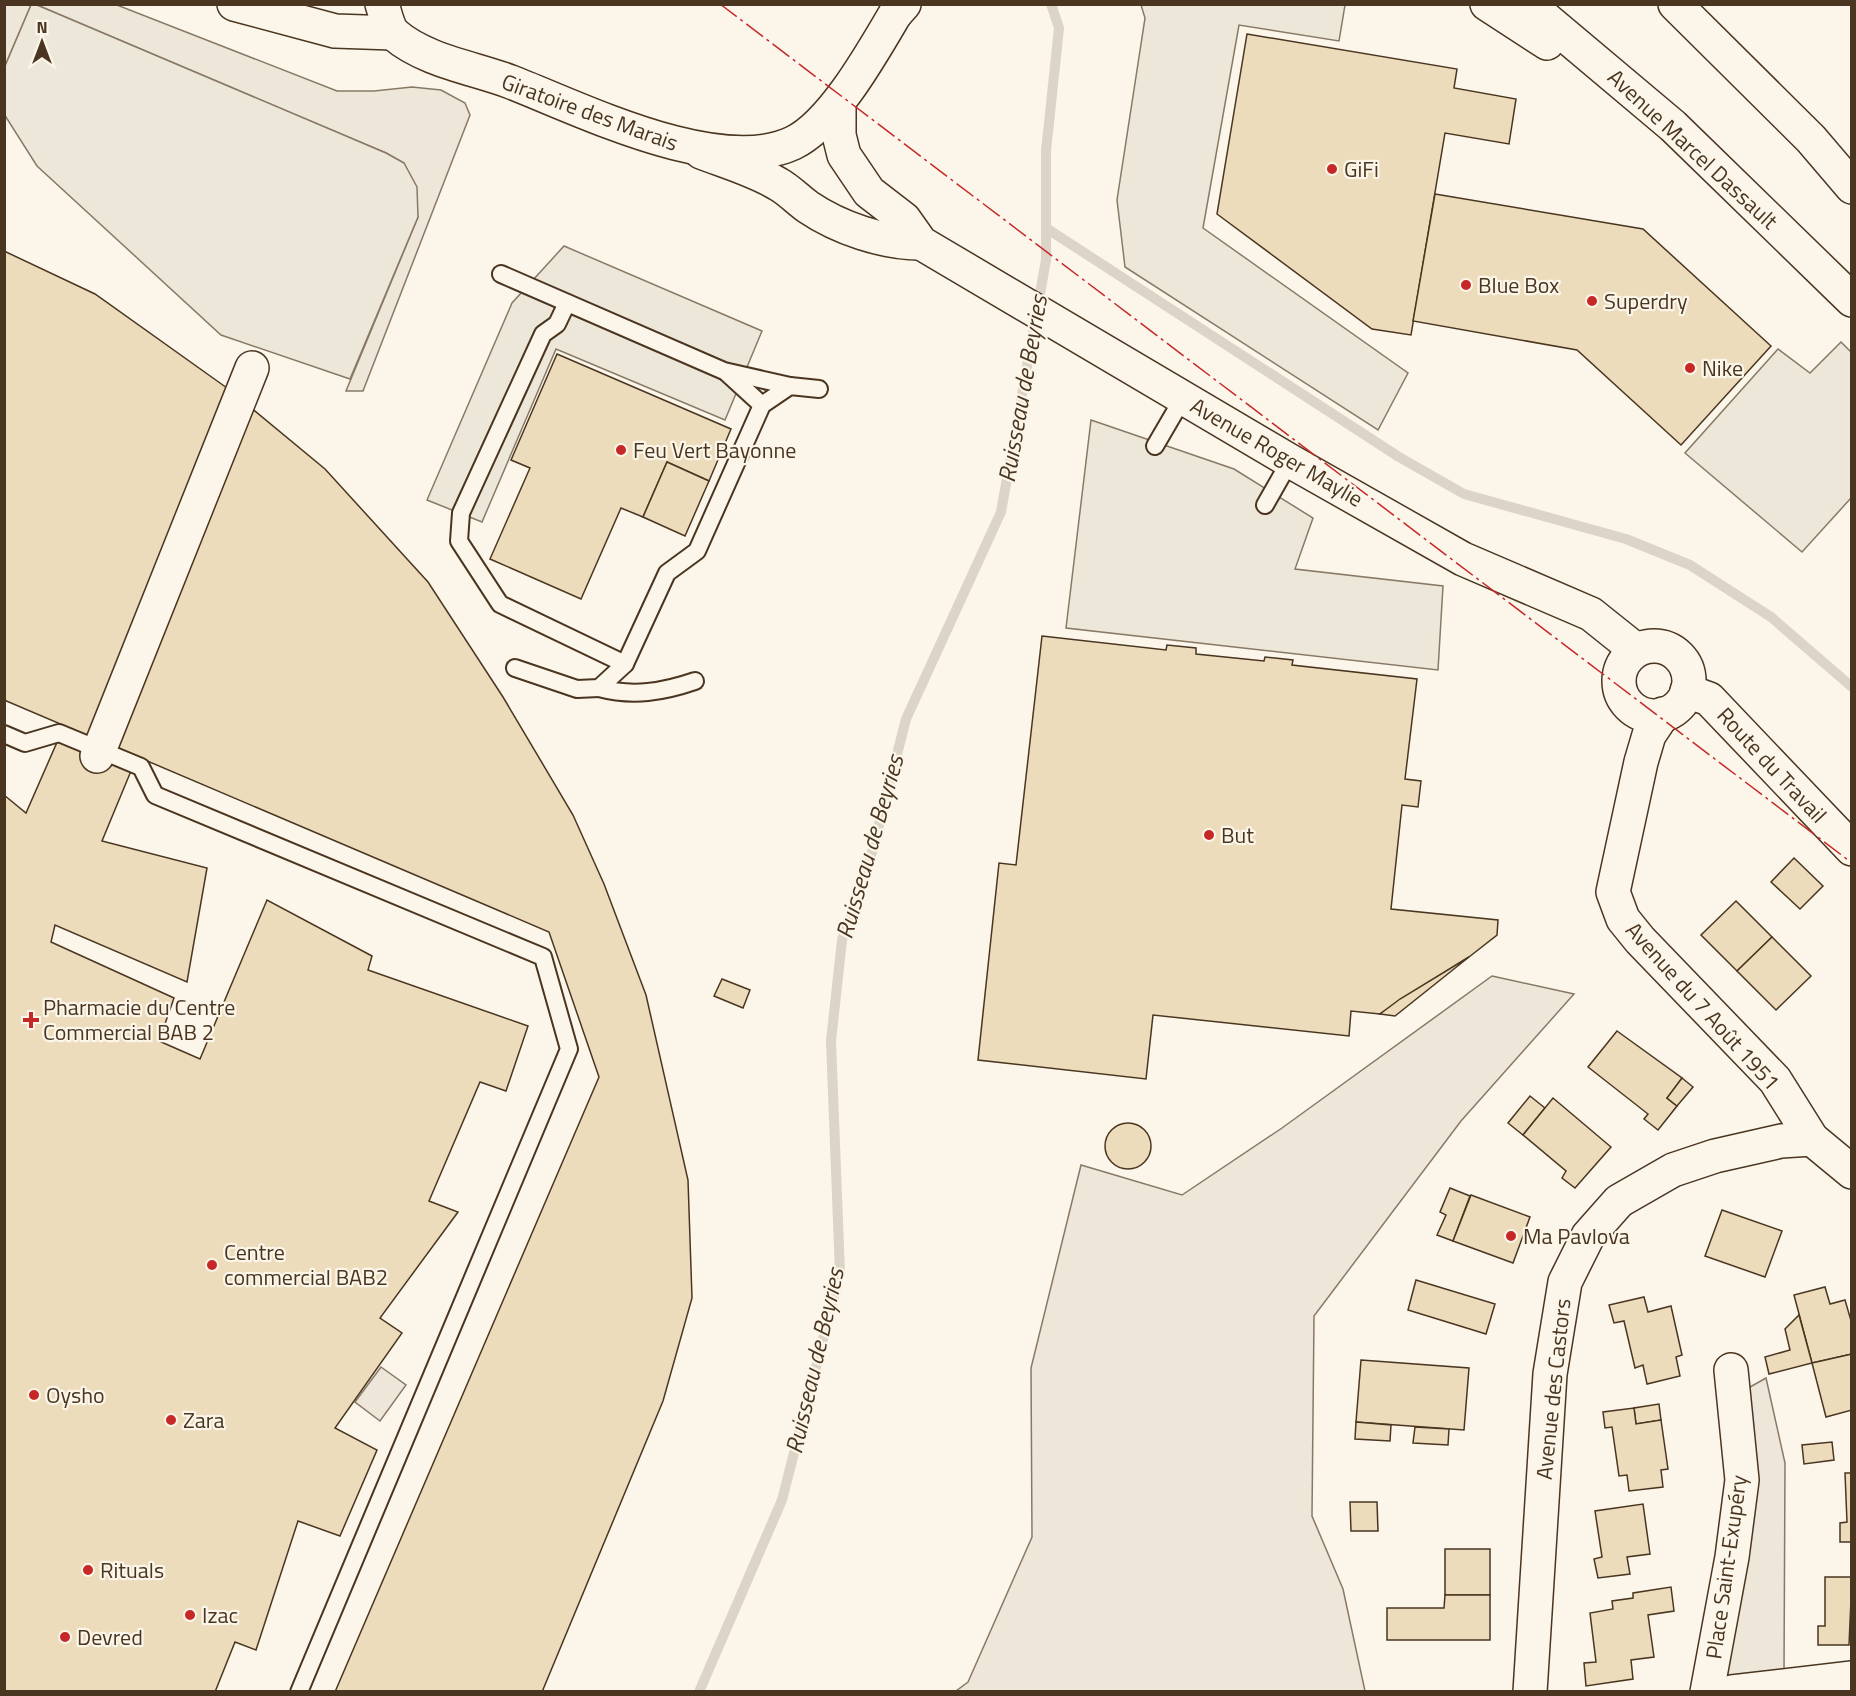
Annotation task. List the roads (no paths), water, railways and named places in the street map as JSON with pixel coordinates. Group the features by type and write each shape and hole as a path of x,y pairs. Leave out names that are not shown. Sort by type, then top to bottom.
{"street":[{"path":"234,4 335,31 388,19"},
{"path":"1486,4 1673,126"},
{"name":"Avenue Marcel Dassault","path":"1528,4 1673,126 1851,300"},
{"path":"1675,4 1810,138 1851,187"},
{"name":"Giratoire des Marais","path":"388,19 430,55 512,83 569,108 688,147 742,152 768,150 794,143 815,127 839,103 900,7"},
{"name":"Avenue Roger Maylie","path":"839,103 839,135 844,155 869,192 904,219 921,243 1088,344 1463,559 1591,614 1636,650"},
{"path":"1810,138 1851,158"},
{"name":"Avenue Roger Maylie","path":"688,147 764,176 791,192 807,206 842,224 894,243 921,243"},
{"path":"99,753 252,368"},
{"path":"1659,647 1671,650 1686,668 1687,691 1682,702 1663,714 1641,713 1631,707 1619,689 1622,667 1627,657 1636,650 1659,647"},
{"name":"Route du Travail","path":"1687,691 1709,699 1851,849"},
{"name":"Avenue du 7 Août 1951","path":"1663,714 1649,735 1641,762 1613,892 1623,919 1640,940 1775,1080 1812,1139 1851,1172"},
{"name":"Avenue des Castors","path":"1530,1692 1550,1374 1565,1282 1588,1236 1619,1200 1672,1170 1715,1156 1781,1141 1812,1139"},
{"name":"Place Saint-Exupéry","path":"1707,1692 1732,1557 1742,1480 1731,1370"},
{"path":"1732,1692 1851,1678"}],"lane":[{"path":"501,274 724,371 790,386 819,389"},
{"path":"567,303 557,324 543,334 461,513 459,541 500,604 625,664"},
{"path":"724,371 762,405"},
{"path":"599,688 625,664 667,573 697,550 762,405 790,386"},
{"path":"1155,446 1183,398"},
{"path":"1265,505 1290,461"},
{"path":"515,668 577,689 599,688 623,694 675,688 695,681"},
{"path":"4,734 26,743 59,733 99,753 141,767 155,795 543,957 569,1049 299,1692"}],"waterway":[{"name":"Ruisseau de Beyries","path":"699,1692 782,1500 840,1273 831,1041 842,940 869,864 906,719 1001,512 1046,260 1046,151 1059,28 1051,4"},
{"path":"1046,228 1399,457 1464,494 1626,539 1690,565 1771,617 1852,687"}],"place":[{"name":"GiFi","path":"1332,169"},
{"name":"Blue Box","path":"1466,285"},
{"name":"Superdry","path":"1592,301"},
{"name":"Nike","path":"1690,368"},
{"name":"Feu Vert Bayonne","path":"621,450"},
{"name":"But","path":"1209,835"},
{"name":"Pharmacie du Centre Commercial BAB 2","path":"31,1020"},
{"name":"Ma Pavlova","path":"1511,1236"},
{"name":"Centre commercial BAB2","path":"212,1265"},
{"name":"Oysho","path":"34,1395"},
{"name":"Zara","path":"171,1420"},
{"name":"Rituals","path":"88,1570"},
{"name":"Izac","path":"190,1615"},
{"name":"Devred","path":"65,1637"}]}
